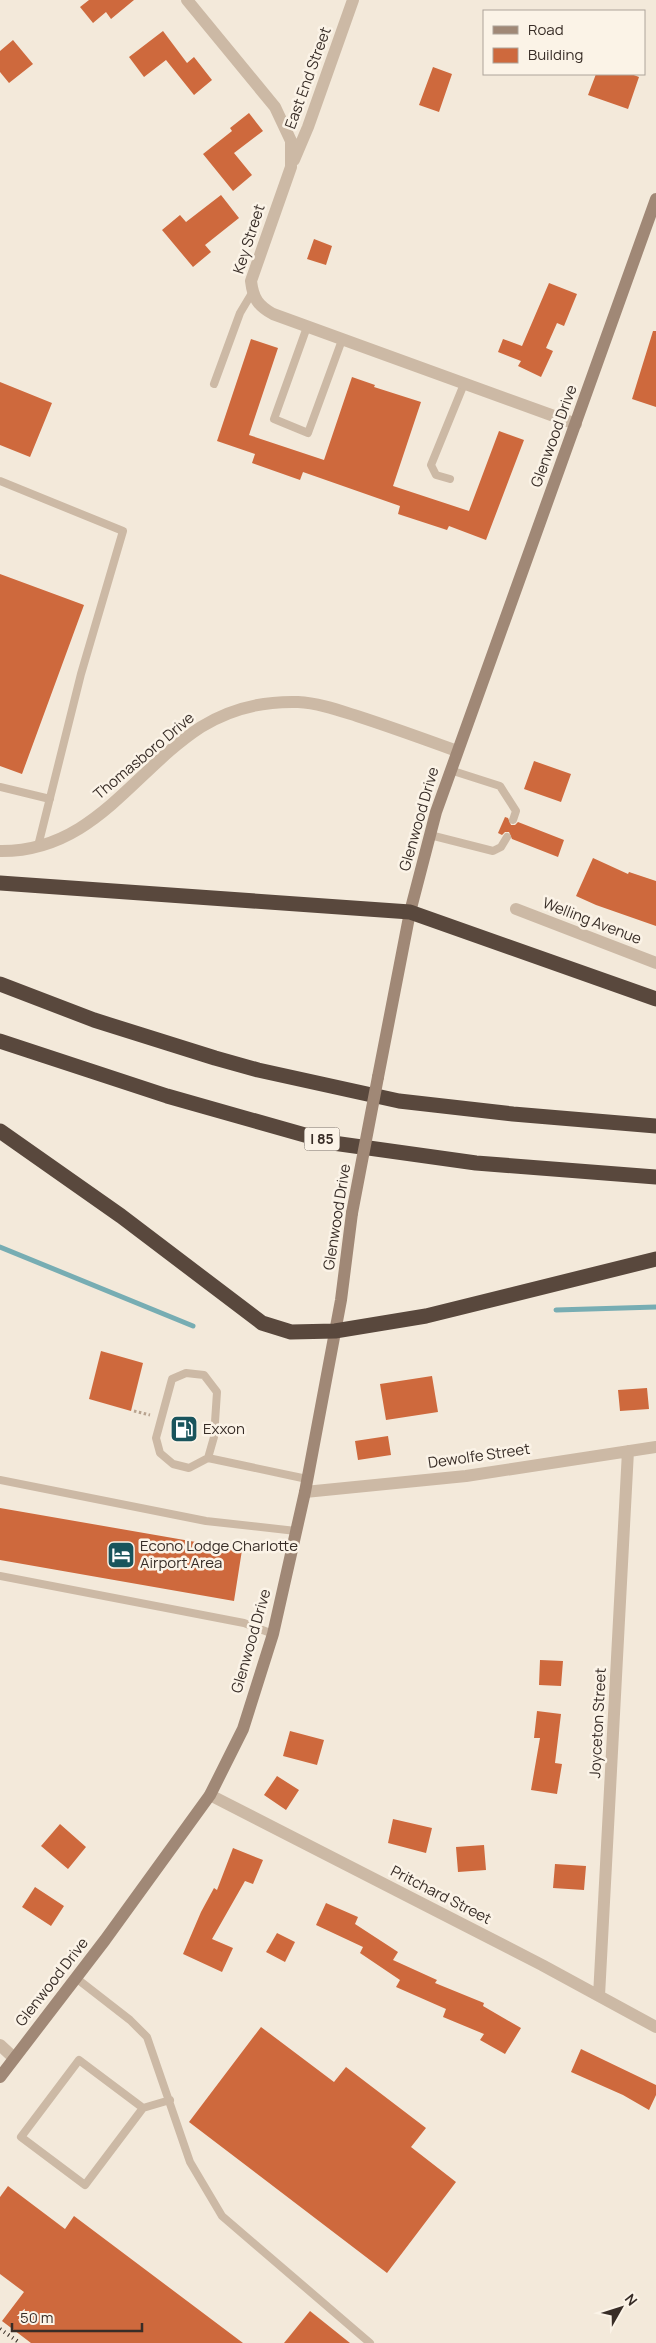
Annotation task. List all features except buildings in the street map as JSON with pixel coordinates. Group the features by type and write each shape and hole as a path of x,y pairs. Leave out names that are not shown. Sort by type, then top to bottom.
{"highway":[{"path":"0,883 410,912 656,998"},
{"path":"0,984 94,1020 215,1058 258,1070 399,1101 513,1114 656,1126"},
{"name":"I 85","path":"0,1041 167,1096 333,1143 476,1163 656,1177"},
{"path":"0,1131 122,1216 262,1323 291,1332 335,1330 391,1323 450,1311 656,1259"}],"street":[{"name":"Key Street","path":"187,0 275,107 291,140 291,167 251,281 252,293 262,309 342,340 576,424"},
{"name":"East End Street","path":"291,167 308,127 354,0"},
{"name":"Glenwood Drive","path":"0,2077 76,1978 210,1795 243,1729 273,1634 305,1492 335,1330 352,1213 389,1018 410,912 430,836 450,770 656,199"},
{"name":"Thomasboro Drive","path":"0,851 12,851 50,843 96,818 200,728 220,717 253,705 271,702 300,702 328,707 392,727 457,751"},
{"name":"Welling Avenue","path":"516,909 656,963"},
{"name":"Dewolfe Street","path":"305,1492 466,1476 656,1447"},
{"name":"Joyceton Street","path":"599,1996 628,1451"},
{"name":"Pritchard Street","path":"210,1795 656,2027"},
{"path":"0,2045 14,2058"}],"lane":[{"path":"214,384 240,312 252,293"},
{"path":"307,327 274,419 308,433 342,340"},
{"path":"450,479 436,474 430,466 464,384"},
{"path":"0,481 123,531 81,674 38,846"},
{"path":"450,770 500,786 516,811 513,820"},
{"path":"0,787 50,800"},
{"path":"430,836 493,851 501,847 507,837"},
{"path":"208,1458 214,1437 217,1392 204,1375 186,1373 172,1380 156,1438 160,1453 173,1464 189,1468 208,1458 307,1479"},
{"path":"0,1480 206,1521 296,1532"},
{"path":"0,1576 244,1623 273,1634"},
{"path":"76,1978 130,2020 147,2037 190,2162 222,2216 370,2343"},
{"path":"143,2108 79,2060 21,2137 85,2185 143,2108 170,2100"}],"path":[{"path":"134,1411 161,1418"}],"waterway":[{"path":"0,1247 193,1326"},
{"path":"556,1310 656,1307"}],"railway":[{"path":"0,2329 20,2343"}],"place":[{"name":"Exxon","path":"184,1429"},
{"name":"Econo Lodge Charlotte Airport Area","path":"121,1555"}]}
